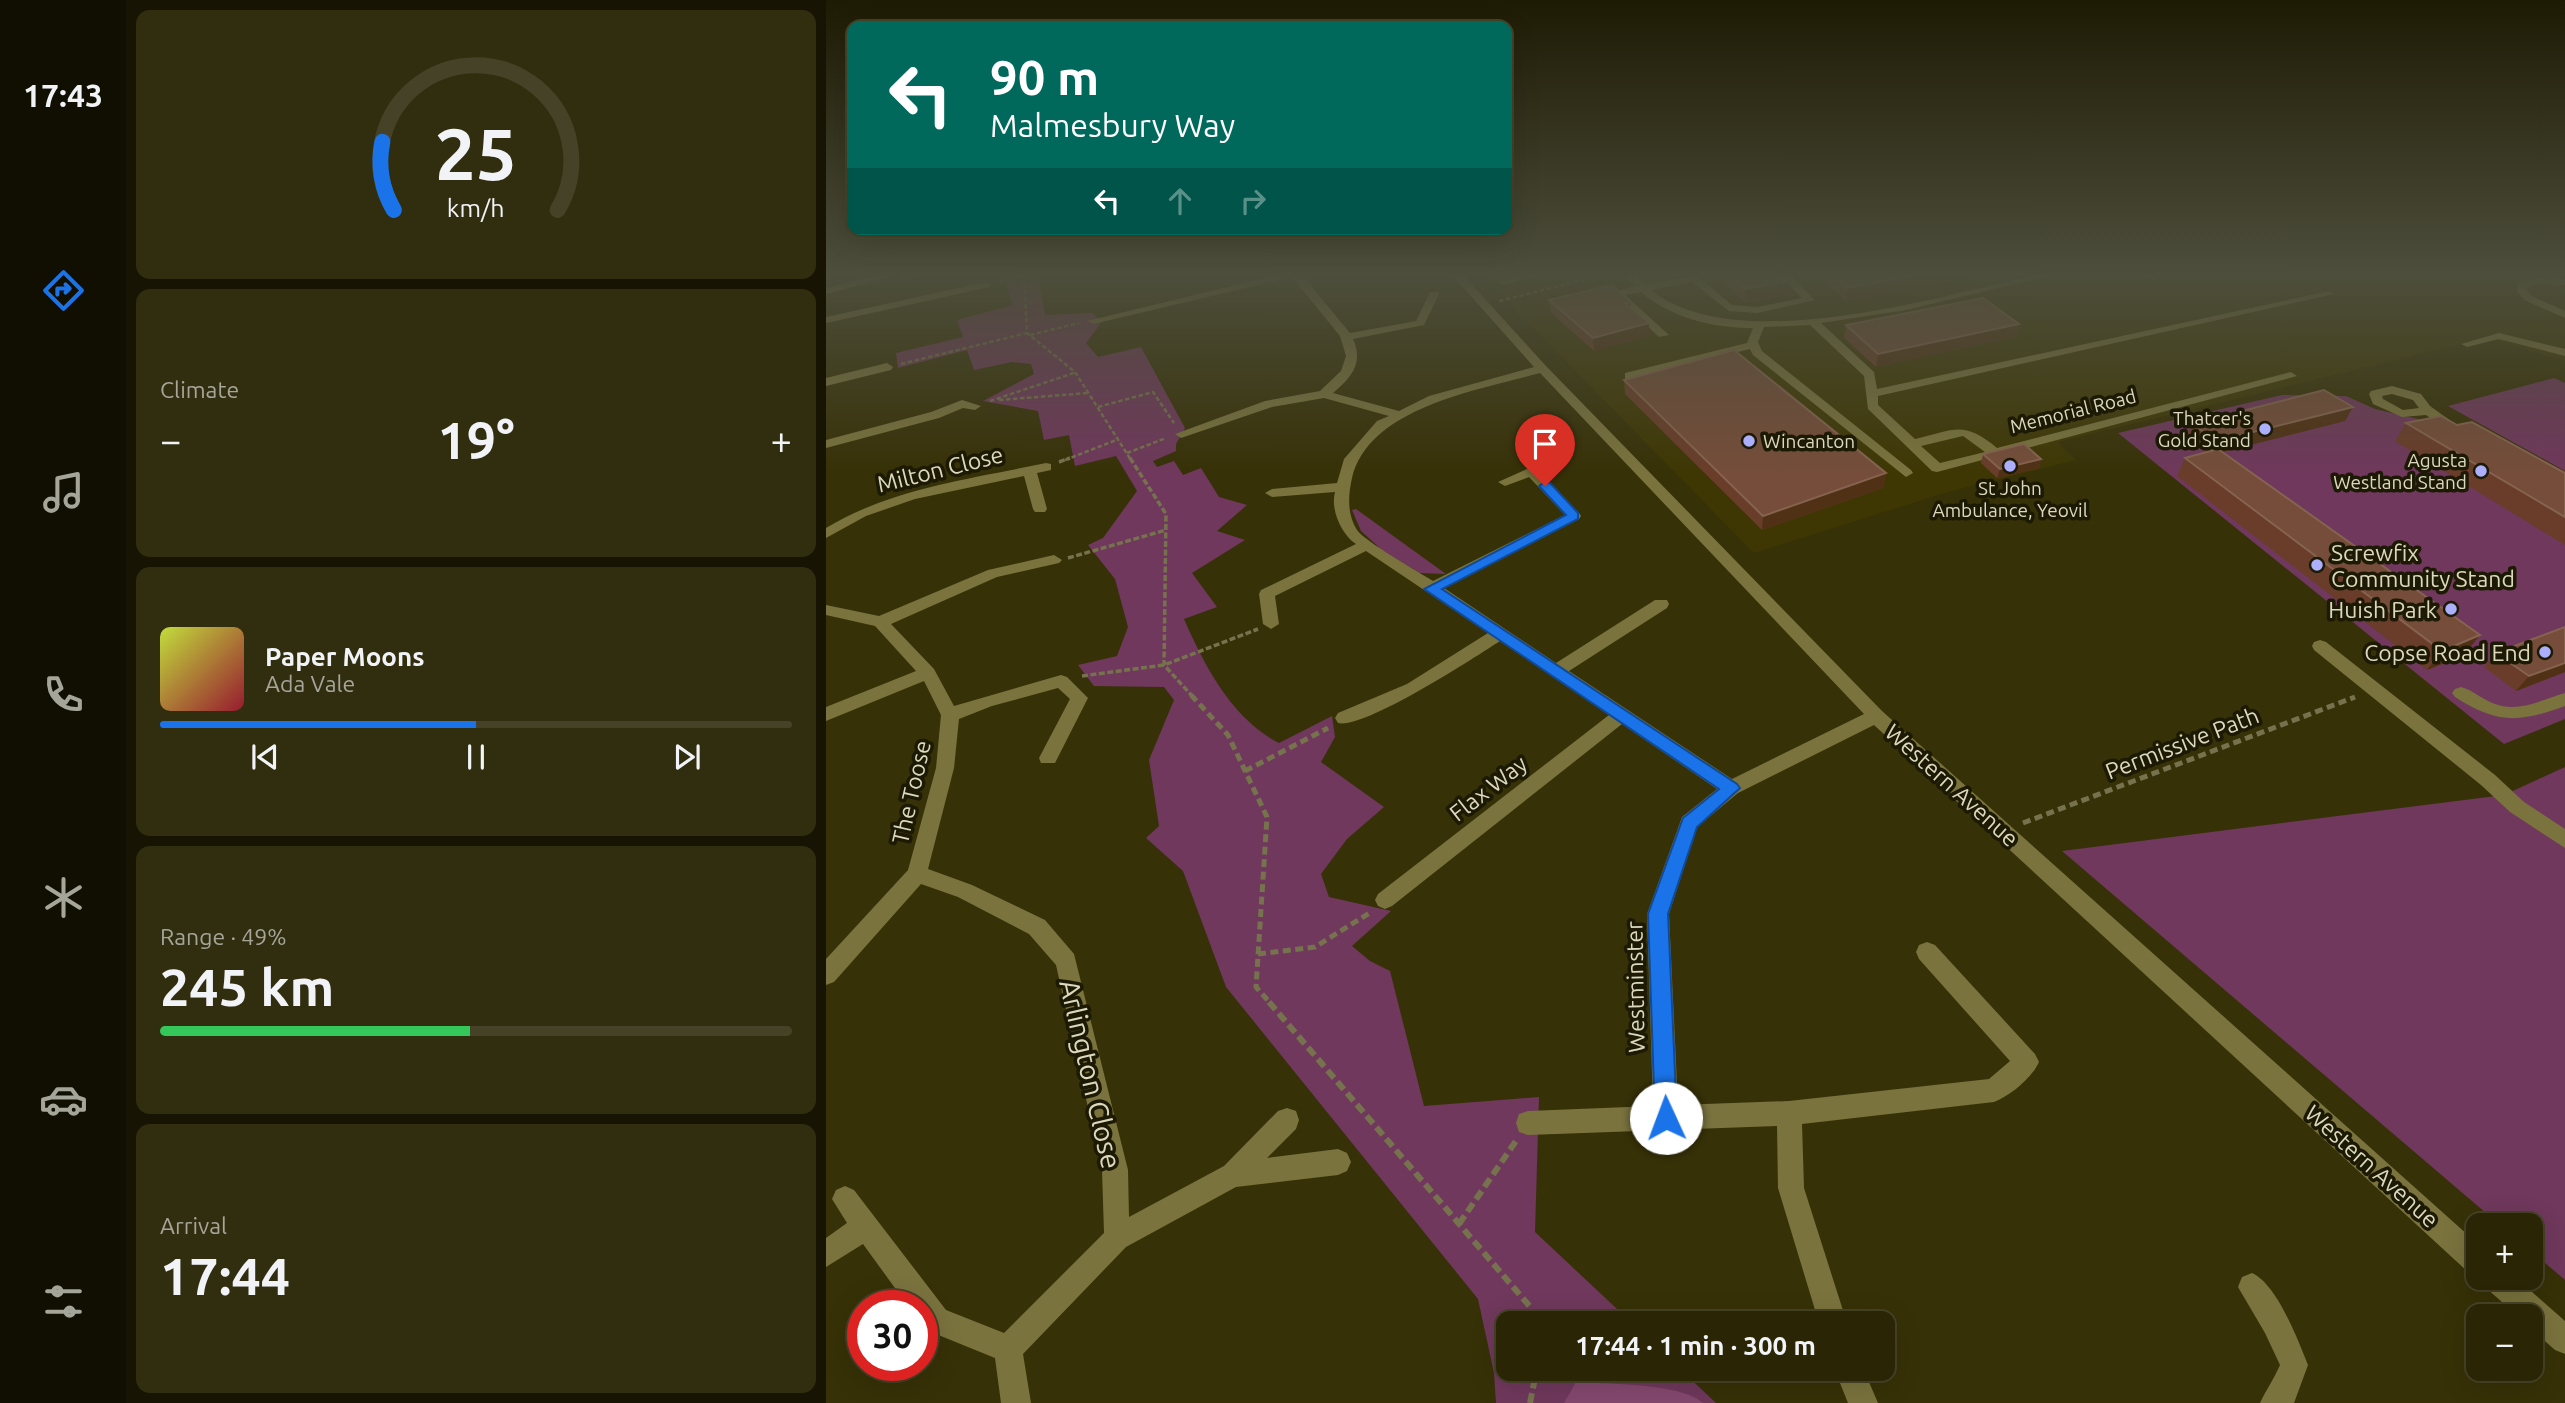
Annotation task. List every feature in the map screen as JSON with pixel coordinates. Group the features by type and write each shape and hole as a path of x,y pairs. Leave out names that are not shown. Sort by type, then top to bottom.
{"street":[{"path":"1324,394 1342,379 1353,358 1349,341"},
{"name":"Western Avenue","path":"1517,341 1876,716 2466,1251"},
{"path":"1754,341 1757,353 1906,473"},
{"name":"Memorial Road","path":"1834,341 1870,375 1872,406 1937,468 2291,376"},
{"path":"1871,394 2109,341"},
{"path":"2467,344 2477,341"},
{"path":"2520,341 2565,353"},
{"path":"1629,376 1753,345"},
{"path":"826,382 887,367"},
{"path":"1542,369 1433,399 1382,424 1349,462 1340,499 1351,534 1731,788"},
{"path":"1181,434 1212,429 1269,404 1324,394 1400,415"},
{"path":"826,444 935,415 962,404 975,406"},
{"path":"2426,409 2467,436"},
{"path":"1912,444 1964,432 1973,435 1993,452"},
{"path":"1505,482 1563,458"},
{"name":"Milton Close","path":"826,534 861,513 911,496 1046,467"},
{"name":"Milton Close","path":"1030,471 1041,509"},
{"path":"1432,589 1574,516 1531,471"},
{"path":"1272,494 1343,487"},
{"path":"1271,624 1267,594 1367,545"},
{"path":"826,610 880,622 993,573 1054,560"},
{"path":"1555,672 1661,604"},
{"name":"The Toose","path":"827,973 917,874 945,768 950,715 928,673 880,622"},
{"path":"1344,718 1413,688 1499,634"},
{"path":"2320,646 2488,780 2517,807 2565,840"},
{"path":"826,714 928,673"},
{"path":"950,715 987,701 1061,681 1079,698 1048,758"},
{"path":"2461,693 2483,708 2504,715 2526,714 2565,699"},
{"name":"Flax Way","path":"1385,900 1620,716"},
{"name":"Westminster","path":"1666,1118 1658,914 1689,823 1731,788 1876,716"},
{"name":"Arlington Close","path":"917,874 965,891 1037,927 1066,961 1115,1170 1117,1238"},
{"path":"1528,1123 1789,1113 1994,1090 2027,1062 1927,952"},
{"path":"1789,1113 1791,1188 1829,1311"},
{"path":"1008,1349 1117,1238 1233,1175 1287,1120"},
{"path":"1233,1175 1338,1162"},
{"path":"845,1199 936,1320 1008,1349"},
{"path":"826,1254 865,1227"},
{"path":"2252,1287 2275,1323 2294,1366 2283,1395 2275,1403"},
{"path":"2509,1290 2565,1340"},
{"path":"1008,1349 1016,1403"},
{"path":"1854,1381 1863,1403"}],"path":[{"path":"887,367 996,341"},
{"path":"1037,341 1075,372 1166,514 1164,666 1228,735 1267,817 1256,987 1533,1311"},
{"path":"1075,372 985,402 1089,393"},
{"path":"1098,407 1153,392 1169,416"},
{"path":"1127,453 1181,434"},
{"path":"1046,467 1119,439"},
{"path":"1054,560 1166,530"},
{"path":"1061,681 1164,666 1271,624"},
{"name":"Permissive Path","path":"2002,830 2375,689"},
{"path":"1245,772 1344,718"},
{"path":"1258,954 1315,947 1371,912 1385,900"},
{"path":"1459,1224 1528,1123"},
{"path":"1530,1403 1534,1381"}],"shaded area":[{"path":"944,341 1087,341 1098,357 1141,347 1185,428 1176,444 1176,451 1153,461 1157,467 1174,461 1183,475 1201,468 1219,497 1247,505 1217,531 1245,540 1192,573 1217,607 1184,619 1210,672 1247,720 1279,743 1332,716 1335,737 1321,762 1384,807 1347,839 1321,874 1329,897 1391,911 1352,946 1370,961 1390,971 1424,1106 1539,1097 1535,1232 1619,1311 1496,1311 1496,1381 1693,1381 1716,1403 1496,1403 1494,1373 1478,1299 1226,987 1183,871 1146,838 1159,826 1149,760 1174,700 1164,687 1094,686 1078,665 1117,656 1128,627 1115,579 1088,545 1103,538 1137,491 1116,456 1075,466 1069,435 1044,440 1038,411 983,401 1034,374 1031,364 1012,362 974,370 967,350 898,368 896,353"},
{"path":"1546,341 2473,341 2058,442 2076,460 1944,493 1754,553"},
{"path":"2499,341 2565,341 2565,361"},
{"path":"2554,378 2565,383 2565,471 2448,406"},
{"name":"Huish Park","path":"2282,395 2346,396 2375,409 2431,422 2565,499 2565,719 2504,744 2118,433"},
{"path":"1356,509 1446,574 1420,573 1383,551 1361,531 1352,510"},
{"path":"2565,767 2565,1280 2543,1261 2543,1213 2486,1213 2062,851 2504,795"},
{"path":"1576,1382 1661,1388 1693,1396 1703,1403 1564,1403"}],"building":[{"path":"1864,341 1937,341 1878,354"},
{"name":"Wincanton","path":"1734,350 1886,473 1763,516 1624,380"},
{"path":"2324,390 2353,407 2217,441 2192,424"},
{"path":"2441,416 2457,425 2472,422 2565,473 2565,517 2406,423"},
{"path":"2024,444 2041,459 2000,469 1983,454"},
{"path":"2218,449 2480,635 2442,651 2185,458"},
{"path":"2565,627 2565,663 2529,676 2496,653"}],"place":[{"name":"Thatcer's Gold Stand","path":"2265,429"},
{"name":"Wincanton","path":"1749,441"},
{"name":"St John Ambulance, Yeovil","path":"2010,466"},
{"name":"Agusta Westland Stand","path":"2481,471"},
{"name":"Screwfix Community Stand","path":"2317,565"},
{"name":"Huish Park","path":"2451,609"},
{"name":"Copse Road End","path":"2545,652"}],"route":[{"path":"1545,486 1574,516 1432,589 1731,788 1689,823 1658,914 1666,1118"}]}
